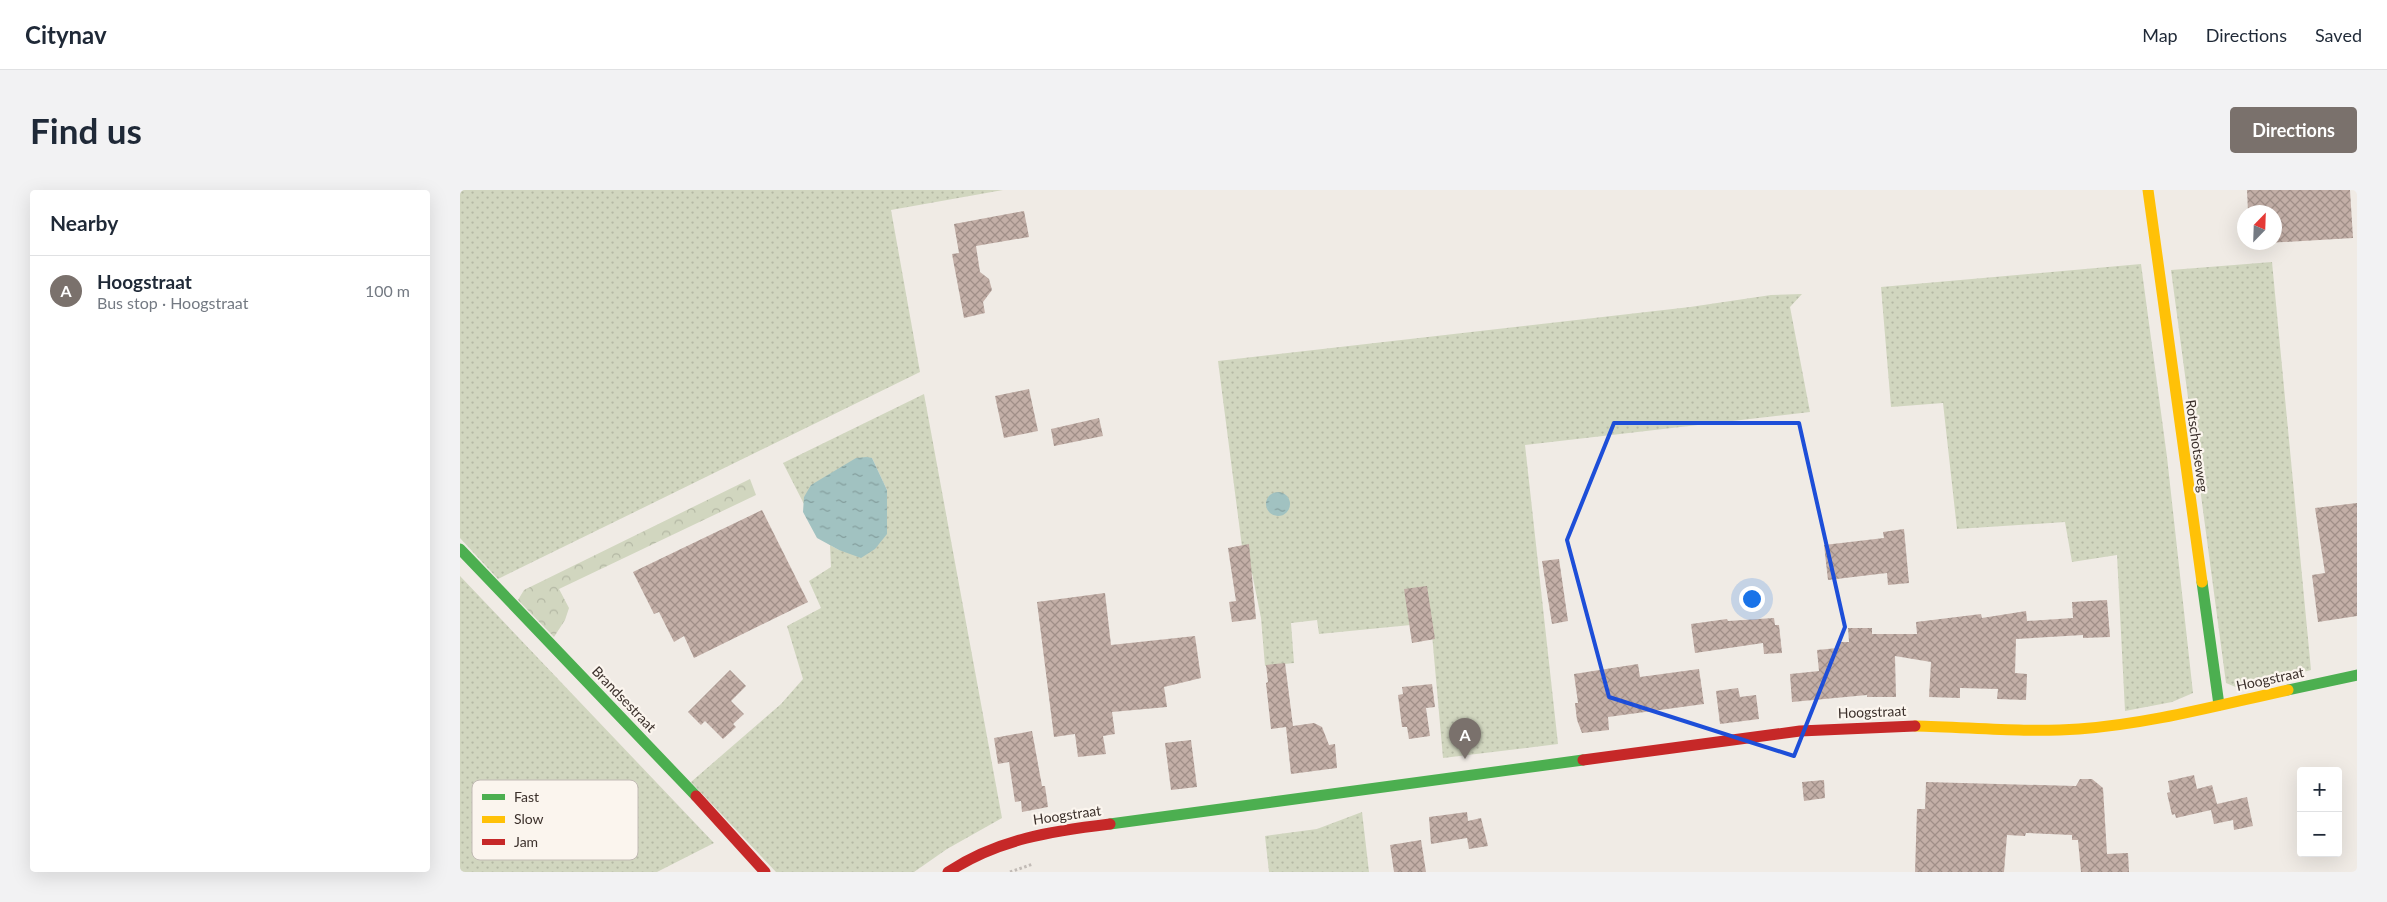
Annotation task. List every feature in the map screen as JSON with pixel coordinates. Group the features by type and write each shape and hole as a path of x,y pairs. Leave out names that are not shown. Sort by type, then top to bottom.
{"street":[{"name":"Rotschotseweg","path":"2148,190 2219,705"},
{"name":"Brandsestraat","path":"460,549 710,811 765,872"},
{"name":"Hoogstraat","path":"948,872 993,846 1034,835 1800,731 1875,726 2080,729 2130,723 2357,675"}],"path":[{"path":"1010,872 1037,862"}],"highlighted area":[{"path":"1614,423 1799,423 1845,627 1794,756 1609,697 1567,540"}],"green space":[{"path":"460,190 1003,190 891,210 920,372 498,579 460,538"},
{"path":"2272,262 2311,670 2238,688 2226,683 2171,270"},
{"path":"2141,264 2167,457 2193,693 2172,702 2125,711 2117,555 2072,562 2065,522 1957,529 1943,403 1891,407 1881,287"},
{"path":"1802,294 1790,307 1810,412 1525,445 1558,744 1443,758 1431,623 1319,634 1317,620 1291,623 1294,663 1265,666 1261,618 1252,573 1245,570 1218,361 1690,307 1771,295"},
{"path":"924,394 1002,818 947,849 914,872 776,872 691,782 781,704 803,679 787,626 821,608 809,581 831,567 830,545 839,550 887,490 872,458 804,497 804,504 783,463"},
{"path":"750,479 756,495 559,589 569,608 565,620 554,637 518,600 524,590"},
{"path":"460,576 714,843 657,872 460,872"},
{"path":"1362,812 1369,872 1269,872 1265,836 1317,829"}],"water":[{"path":"856,458 872,458 887,490 887,534 875,549 861,558 839,550 817,538 803,512 804,497 811,485"},
{"path":"1278,492 1287,495 1290,504 1287,513 1278,516 1269,513 1266,504 1269,495"}],"building":[{"path":"2247,190 2350,190 2353,238 2282,242 2282,205 2248,205"},
{"path":"1024,211 1029,237 976,246 980,272 989,279 992,290 983,302 985,313 964,318 952,254 959,253 954,224"},
{"path":"1029,389 1038,431 1004,438 995,396"},
{"path":"1099,418 1103,436 1054,446 1051,429"},
{"path":"2357,503 2357,616 2318,622 2312,575 2325,573 2315,508"},
{"path":"762,510 808,602 694,658 684,636 674,642 659,612 654,614 633,572"},
{"path":"1904,529 1909,583 1888,585 1887,573 1828,580 1824,545 1884,538 1883,532"},
{"path":"1249,544 1256,619 1232,622 1229,602 1236,601 1228,548"},
{"path":"1559,559 1568,621 1552,624 1542,561"},
{"path":"1427,586 1435,639 1412,643 1404,589"},
{"path":"1105,593 1111,645 1195,636 1201,678 1164,687 1167,707 1112,712 1115,734 1103,736 1106,754 1078,757 1075,734 1054,737 1037,602"},
{"path":"2107,600 2110,637 2083,638 2083,635 2016,639 2015,673 2027,674 2026,700 1997,699 1998,689 1960,688 1960,698 1929,697 1931,662 1895,656 1896,697 1867,697 1867,695 1792,702 1790,674 1819,671 1817,650 1838,648 1838,642 1849,642 1848,628 1872,628 1872,634 1917,634 1916,622 1981,614 1982,618 2026,611 2027,621 2073,618 2072,602"},
{"path":"1774,618 1775,625 1779,625 1782,653 1764,654 1763,643 1695,653 1691,624 1727,619 1728,621"},
{"path":"1285,663 1293,726 1314,723 1322,727 1329,745 1335,744 1337,768 1291,774 1286,727 1271,729 1266,683 1268,682 1266,665"},
{"path":"1638,664 1640,677 1699,669 1704,704 1608,717 1609,730 1582,733 1577,720 1575,703 1578,703 1574,674"},
{"path":"730,670 746,686 731,701 744,714 733,724 736,727 723,739 705,721 701,725 688,712"},
{"path":"1432,684 1435,707 1426,708 1430,736 1409,739 1407,727 1402,727 1398,695 1403,694 1402,687"},
{"path":"1738,688 1740,697 1756,695 1759,719 1720,724 1716,691"},
{"path":"1032,731 1042,786 1045,786 1048,807 1022,812 1021,801 1015,802 1009,762 998,764 994,738"},
{"path":"1191,740 1197,787 1171,790 1165,743"},
{"path":"2194,775 2197,789 2212,785 2217,804 2247,797 2253,826 2234,830 2233,820 2214,824 2211,810 2176,818 2175,814 2172,815 2167,793 2170,792 2168,781"},
{"path":"2080,779 2092,779 2103,788 2107,854 2128,853 2129,872 2081,872 2078,840 2072,840 2072,835 2026,833 2025,836 2007,835 2004,872 1915,872 1917,809 1925,809 1926,782 2076,786"},
{"path":"1824,780 1825,798 1804,801 1802,782"},
{"path":"1467,812 1468,821 1481,818 1488,846 1469,849 1467,838 1431,844 1429,817"},
{"path":"1421,840 1426,872 1394,872 1390,845"}],"traffic: fast":[{"path":"460,549 696,796"},
{"path":"2202,582 2219,705"},
{"path":"2288,690 2357,675"},
{"path":"1110,824 1583,760"}],"traffic: slow":[{"path":"2148,190 2202,582"},
{"path":"1915,726 2038,730 2105,727 2184,713 2288,690"}],"traffic: jam":[{"path":"1583,760 1800,731 1915,726"},
{"path":"696,796 765,872"},
{"path":"948,872 986,852 1026,838 1110,824"}],"place":[{"name":"Hoogstraat","path":"1465,759"}]}
